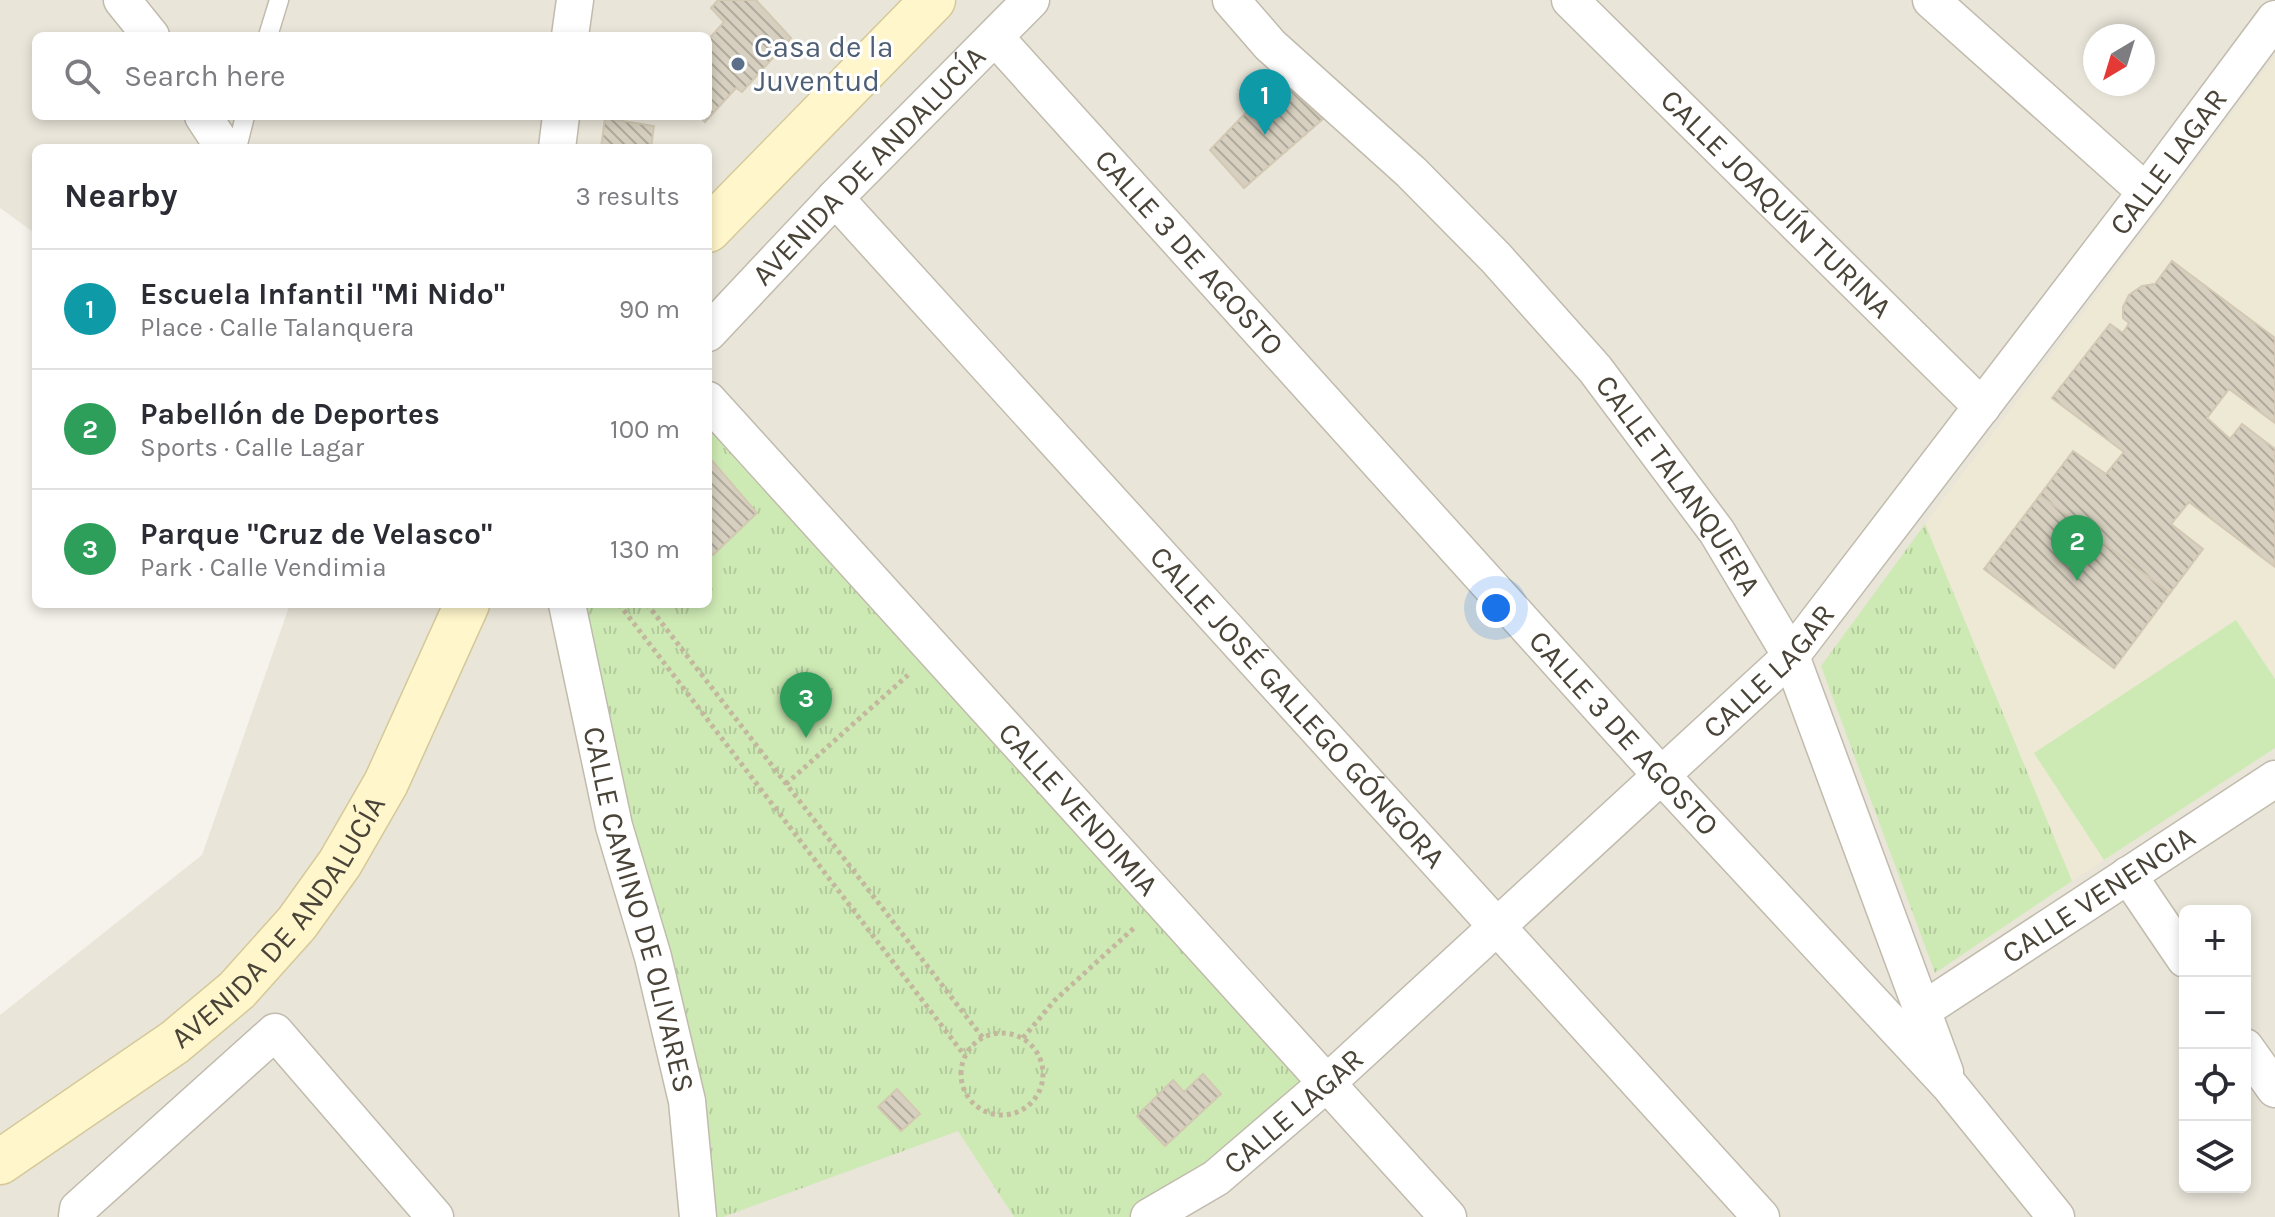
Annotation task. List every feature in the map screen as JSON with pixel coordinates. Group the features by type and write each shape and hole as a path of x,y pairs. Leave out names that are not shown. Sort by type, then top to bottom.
{"main road":[{"path":"712,226 933,0"},
{"name":"AVENIDA DE ANDALUCÍA","path":"0,1162 175,1042 237,990 297,923 340,863 386,783 465,608"}],"street":[{"path":"122,0 150,21"},
{"path":"571,32 575,0"},
{"name":"AVENIDA DE ANDALUCÍA","path":"712,329 835,198 1031,0"},
{"name":"CALLE TALANQUERA","path":"1231,0 1270,45 1411,172 1496,258 1595,369 1717,532 1791,656 1949,1085"},
{"name":"CALLE JOAQUÍN TURINA","path":"1570,0 1982,407"},
{"path":"1931,0 2146,192"},
{"name":"CALLE LAGAR","path":"1149,1217 1216,1178 1328,1082 1791,656 2275,19"},
{"name":"CALLE 3 DE AGOSTO","path":"995,37 1661,775 1949,1085 2056,1217"},
{"path":"206,120 221,144"},
{"path":"558,144 560,120"},
{"name":"CALLE JOSÉ GALLEGO GÓNGORA","path":"835,198 1761,1217"},
{"name":"CALLE VENDIMIA","path":"712,404 1448,1217"},
{"name":"CALLE CAMINO DE OLIVARES","path":"568,608 614,826 653,957 687,1101 698,1217"},
{"name":"CALLE VENENCIA","path":"1923,1010 2275,779"},
{"path":"2128,875 2179,950"},
{"path":"77,1217 78,1209 275,1032 435,1217"},
{"path":"2246,1049 2275,1089"}],"lane":[{"path":"269,32 279,0"},
{"path":"238,144 244,120"}],"path":[{"path":"622,608 965,1056"},
{"path":"650,608 983,1038"},
{"path":"786,784 936,650"},
{"path":"1023,1038 1054,1001 1163,901"},
{"path":"1009,1033 1023,1038 1041,1060 1041,1088 1034,1100 1023,1109 1010,1114 984,1111 966,1094 961,1069 965,1056 972,1045 995,1034 1009,1033"}],"shaded area":[{"path":"0,0 2275,0 2275,1217 0,1217 0,1015 202,855 289,608 712,608 712,144 32,144 32,231 0,208"},
{"path":"2275,56 2275,748 2072,881 1925,524"}],"green space":[{"path":"712,404 1328,1082 1149,1217 1014,1217 958,1131 723,1217 698,1217 568,608 712,608"},
{"path":"1925,524 2072,881 1935,973 1821,666"},
{"path":"2236,620 2275,679 2275,748 2104,860 2034,753"}],"building":[{"name":"Casa de la Juventud","path":"718,0 756,0 791,38 742,92 736,88 712,114 712,36 724,22 711,8"},
{"path":"1279,78 1323,119 1244,188 1210,150"},
{"path":"605,120 654,126 652,144 602,144"},
{"path":"2172,261 2275,338 2275,423 2229,389 2207,418 2230,439 2242,424 2275,449 2275,567 2189,502 2171,524 2203,549 2170,593 2040,495 2073,451 2106,474 2124,452 2052,398 2110,324 2123,333 2129,323 2123,318 2123,307 2129,295 2142,286 2155,284"},
{"path":"712,461 757,513 712,554"},
{"path":"2040,495 2170,593 2114,668 1984,569"},
{"path":"1203,1074 1221,1094 1165,1146 1137,1116 1173,1080 1184,1092"},
{"path":"897,1089 920,1114 901,1131 878,1107"}],"place":[{"name":"Casa de la Juventud","path":"738,64"},
{"name":"Escuela Infantil \"Mi Nido\"","path":"1265,135"},
{"name":"Pabellón de Deportes","path":"2077,581"},
{"name":"Parque \"Cruz de Velasco\"","path":"806,738"}]}
